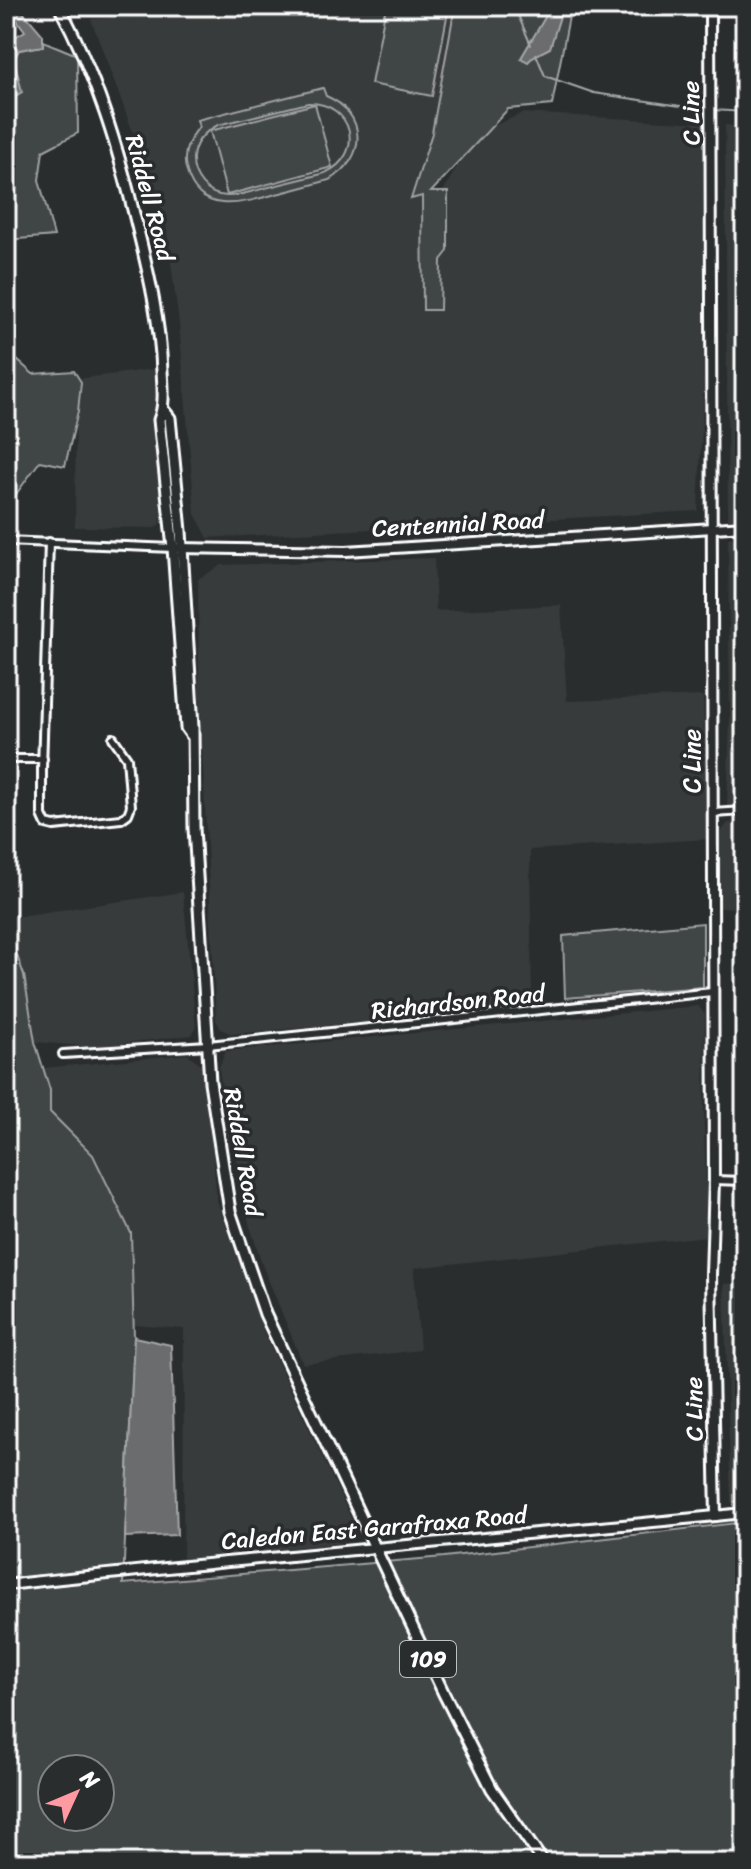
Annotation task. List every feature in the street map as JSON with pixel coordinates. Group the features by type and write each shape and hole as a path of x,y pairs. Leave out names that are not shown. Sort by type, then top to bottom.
{"main road":[{"name":"Riddell Road","path":"59,6 80,49 102,107 132,204 153,287 161,342 163,409 170,418 177,548 193,727 194,828 208,1045 217,1141 230,1211 265,1314 375,1548"},
{"name":"109","path":"375,1548 481,1771 514,1824 544,1863"}],"street":[{"name":"C Line","path":"710,6 714,1180 711,1275 716,1516"},
{"name":"Centennial Road","path":"177,548 346,551 745,526"},
{"path":"6,541 177,548"},
{"path":"49,542 42,815 46,824 54,826 121,819 128,814 131,806 127,758 113,738"},
{"path":"6,759 43,759"},
{"path":"713,813 745,811"},
{"name":"Richardson Road","path":"63,1054 208,1045 712,992"},
{"path":"714,1180 745,1181"},
{"name":"Caledon East Garafraxa Road","path":"6,1585 184,1565 745,1513"}],"shaded area":[{"path":"6,6 18,6 43,35 43,46 19,50 14,59 22,92 9,100 6,36 15,37 25,31"},
{"path":"214,6 455,6 432,133 411,198 442,193 458,165 491,127 523,113 703,123 704,384 698,511 208,538 195,514 179,323 165,219 91,19 214,12"},
{"path":"386,6 449,6 432,96 371,84"},
{"path":"455,6 571,6 552,105 508,109 431,192 448,192 448,251 441,260 440,310 423,310 422,196 411,199 432,133"},
{"path":"550,9 561,13 550,48 528,62 521,58"},
{"path":"43,41 77,55 78,133 43,151 39,180 54,236 6,240 6,86 9,100 13,59 19,50 43,46"},
{"path":"323,88 326,96 349,113 358,136 351,160 329,180 250,201 224,203 202,196 193,186 185,166 189,142 199,127 197,120","holes":["308,103 323,105 344,120 350,143 338,165 325,173 231,196 213,193 198,178 193,165 195,147 204,134 218,125"]},
{"path":"315,104 332,167 227,195 210,131"},
{"path":"725,125 745,127 745,519 728,520"},
{"path":"6,320 8,352 33,374 74,371 81,382 78,411 65,466 40,461 6,508"},
{"path":"154,369 161,523 155,528 75,527 76,379"},
{"path":"745,536 745,805 727,807 730,718 728,538"},
{"path":"434,558 436,611 561,605 567,701 703,696 708,839 530,850 532,1007 231,1034 221,1029 216,1020 199,691 198,579 222,565"},
{"path":"745,821 745,907 718,908 720,833 728,823"},
{"path":"183,892 196,1027 192,1035 93,1047 35,1042 6,918"},
{"path":"703,923 703,987 565,998 563,936"},
{"path":"6,925 24,975 35,1042 50,1090 50,1112 93,1155 131,1233 134,1337 123,1584 444,1557 745,1522 745,1863 6,1863"},
{"path":"698,1006 705,1014 704,1129 708,1236 414,1268 420,1350 303,1364 263,1267 249,1223 235,1149 229,1143 219,1067 226,1051"},
{"path":"188,1054 205,1068 217,1200 264,1333 353,1522 354,1531 348,1539 338,1543 183,1560 184,1329 134,1325 131,1233 93,1156 50,1112 49,1088 43,1068"},
{"path":"745,1283 745,1502 731,1503 724,1284"},
{"path":"134,1337 171,1345 177,1535 125,1537"}],"waterway":[{"path":"514,6 531,45"},
{"path":"536,54 545,76 594,93 707,110"},
{"path":"713,110 745,112"}]}
